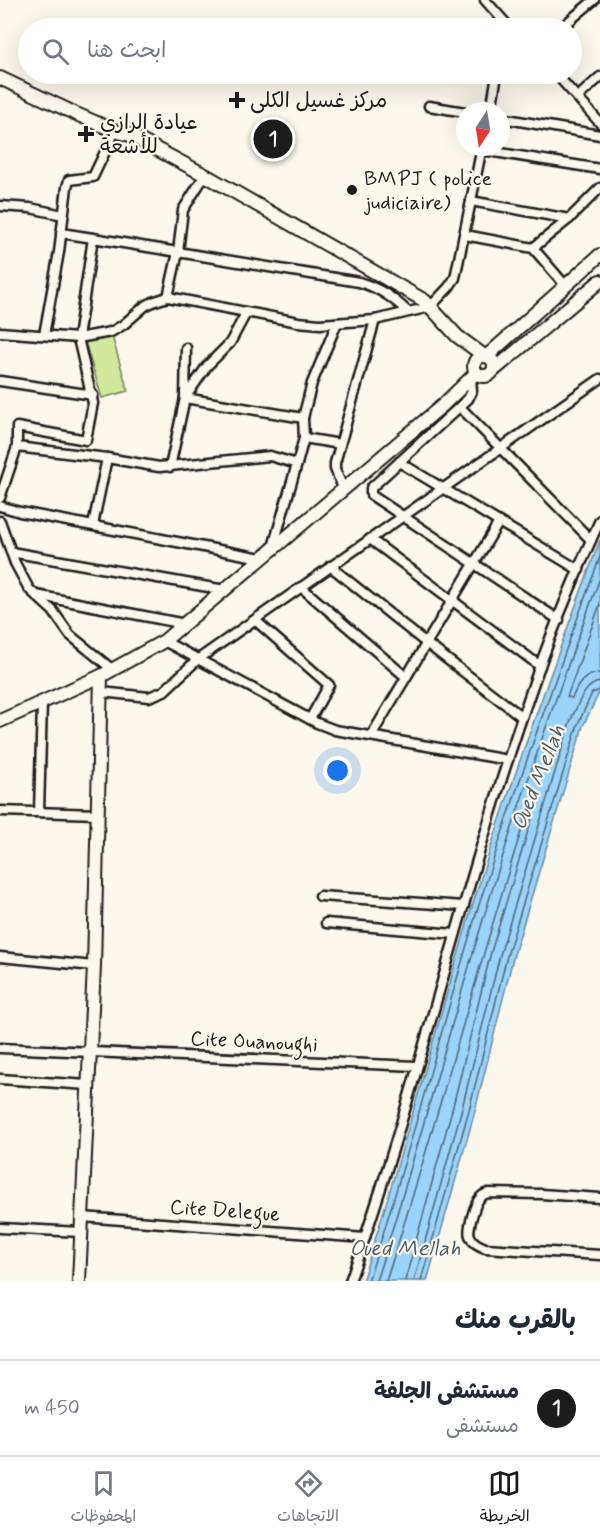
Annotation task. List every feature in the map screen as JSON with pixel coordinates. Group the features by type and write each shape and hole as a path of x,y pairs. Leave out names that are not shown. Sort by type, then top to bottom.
{"street":[{"path":"486,0 500,18"},
{"path":"573,18 594,0"},
{"path":"578,97 600,77"},
{"path":"0,78 115,131 130,135 205,175 427,304 457,336 492,359 495,364 494,370"},
{"path":"492,102 495,84"},
{"path":"566,84 600,123"},
{"path":"429,106 456,110"},
{"path":"510,120 600,135"},
{"path":"45,335 66,187 69,180 74,178 93,177 115,131"},
{"path":"510,154 600,169"},
{"path":"0,332 78,338 111,332 145,306 168,297 246,314 298,322 375,320 427,304 443,294 455,278 481,156"},
{"path":"168,297 178,252 183,210 205,175"},
{"path":"532,248 569,219 600,188"},
{"path":"471,201 569,219"},
{"path":"0,206 30,208 63,215"},
{"path":"61,233 359,282 378,288 393,297 407,311"},
{"path":"465,235 532,248 565,285"},
{"path":"82,454 93,411 93,395 78,338 93,238"},
{"path":"559,620 371,495 370,491 460,407 472,391 477,359 485,356 600,255"},
{"path":"457,336 474,372 484,376 489,375 600,281"},
{"path":"185,398 207,366 230,344 246,314"},
{"path":"343,488 335,469 375,320"},
{"path":"273,547 304,438 303,418 312,383 337,322"},
{"path":"170,467 185,398 186,348"},
{"path":"0,721 101,676 164,641 443,405 474,372"},
{"path":"101,692 149,697 164,691 197,660 600,380"},
{"path":"0,381 93,395"},
{"path":"185,398 303,418"},
{"path":"460,407 591,540"},
{"path":"0,498 17,447 16,427 86,440"},
{"path":"304,438 340,444"},
{"path":"17,447 170,467 270,456 297,464"},
{"path":"93,525 107,458"},
{"path":"399,462 579,570"},
{"path":"0,506 20,512 261,558"},
{"path":"350,1281 365,1238 522,717 540,666 600,520"},
{"path":"0,521 25,584 53,611 70,635 113,670"},
{"path":"371,736 499,522"},
{"path":"370,539 540,666"},
{"path":"11,552 225,590"},
{"path":"330,566 522,717"},
{"path":"301,587 406,677"},
{"path":"34,595 186,624"},
{"path":"255,620 329,685 328,691 310,720"},
{"path":"164,641 310,720 335,730 508,760"},
{"path":"79,1281 94,966 101,676"},
{"path":"39,812 42,703"},
{"path":"0,811 98,814"},
{"path":"320,896 464,906"},
{"path":"326,923 455,934"},
{"path":"0,957 94,966"},
{"name":"Cite Ouanoughi","path":"0,1048 416,1066"},
{"path":"0,1079 88,1084"},
{"path":"600,1198 488,1193 477,1201 468,1232 476,1244 485,1248 600,1255"},
{"name":"Cite Delegue","path":"82,1217 365,1238"},
{"path":"0,1228 81,1232"}],"green space":[{"path":"112,336 128,391 102,398 85,342"}],"water":[{"name":"Oued Mellah","path":"600,540 600,691 583,726 513,958 475,1111 427,1281 362,1281 472,907 533,722"}],"place":[{"name":"مركز غسيل الكلى","path":"237,100"},
{"name":"عيادة الرازي للأشعة","path":"86,134"},
{"name":"مستشفى الجلفة","path":"273,139"},
{"name":"BMPJ ( police judiciaire)","path":"352,190"}]}
